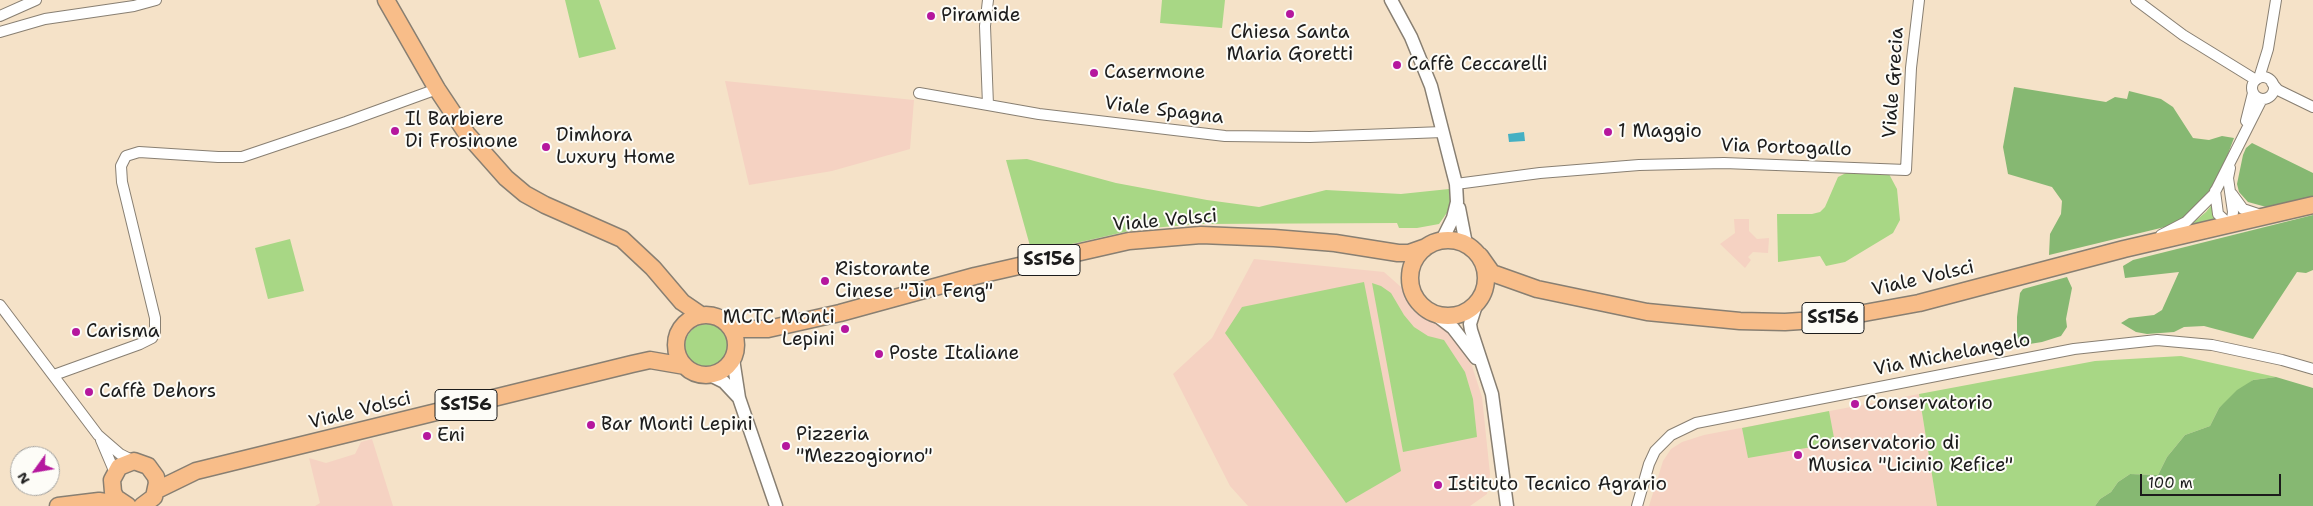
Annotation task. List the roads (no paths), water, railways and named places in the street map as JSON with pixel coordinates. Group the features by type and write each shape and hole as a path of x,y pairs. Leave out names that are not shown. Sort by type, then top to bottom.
{"main road":[{"path":"386,0 437,89 467,134 506,178 525,194 622,239 653,268 686,306 701,315"},
{"name":"Viale Volsci","path":"1466,244 1480,256 1492,273 1537,289 1647,312 1740,322 1831,319 1919,303 2124,249 2231,226 2309,206"},
{"name":"Viale Volsci","path":"729,325 743,329 768,329 840,313 975,276 1129,241 1201,236 1274,238 1335,243 1378,251"},
{"path":"1442,240 1466,244"},
{"name":"SS156","path":"1378,251 1409,252 1442,240"},
{"path":"1411,278 1415,260 1426,247"},
{"name":"SS156","path":"1378,251 1402,268 1411,278 1417,298 1432,312"},
{"path":"1480,256 1486,273 1480,297"},
{"name":"Viale Volsci","path":"1432,312 1448,316 1464,312 1480,297 1498,287 1537,289"},
{"path":"669,288 677,309 678,356 685,366"},
{"name":"SS156","path":"678,335 690,319 701,315 715,316 729,325"},
{"path":"729,325 736,337 735,355"},
{"name":"Viale Volsci","path":"735,355 750,340 768,329"},
{"name":"Viale Volsci","path":"650,360 678,335"},
{"name":"SS156","path":"685,366 694,372 710,375 724,370 735,355"},
{"name":"Viale Volsci","path":"141,463 168,471 196,471 650,360 685,366"},
{"path":"65,504 91,494 113,477 120,467 141,463"},
{"name":"Viale Volsci","path":"141,463 156,476 152,500"},
{"name":"Viale Volsci","path":"152,500 196,471"},
{"path":"113,477 113,492 127,506"},
{"path":"65,504 110,501 127,506"}],"street":[{"path":"0,16 36,0"},
{"path":"0,32 45,19 134,6 156,0"},
{"path":"988,0 985,26 988,105"},
{"path":"1391,0 1422,60 1431,86 1456,184 1457,202 1466,244"},
{"name":"Viale Grecia","path":"1906,170 1911,68 1919,0"},
{"path":"2136,0 2183,35 2224,60 2259,89 2292,98"},
{"path":"2124,249 2186,222 2208,202 2216,191 2239,142 2259,89 2276,0"},
{"path":"2259,89 2273,90 2268,49"},
{"path":"2259,89 2271,82"},
{"path":"2271,82 2278,90 2313,107"},
{"path":"54,376 140,344 152,338 155,332 156,318 122,182 121,166 126,156 145,152 218,158 242,157 437,89"},
{"name":"Viale Spagna","path":"919,93 1039,114 1225,136 1310,137 1443,132"},
{"path":"2231,226 2233,212 2228,178 2233,156"},
{"name":"Via Portogallo","path":"1456,184 1540,173 1639,165 1724,163 1906,170"},
{"path":"2216,191 2218,214 2231,226"},
{"path":"2231,193 2240,206 2248,212 2260,215 2275,215"},
{"path":"1442,240 1448,231 1457,202"},
{"path":"1480,297 1470,324 1492,394 1507,506"},
{"path":"0,305 98,435 120,454 141,463"},
{"path":"1432,312 1453,328 1482,366"},
{"name":"Via Michelangelo","path":"1637,503 1655,451 1671,434 1696,423 2074,349 2157,340 2237,350 2313,369"},
{"path":"735,355 739,398 776,506"},
{"path":"710,375 724,382 739,398"},
{"path":"98,435 113,477"}],"water":[{"path":"1524,132 1525,141 1509,142 1508,134"}],"place":[{"name":"Chiesa Santa Maria Goretti","path":"1290,14"},
{"name":"Piramide","path":"931,16"},
{"name":"Caffè Ceccarelli","path":"1397,65"},
{"name":"Casermone","path":"1094,73"},
{"name":"Il Barbiere Di Frosinone","path":"395,131"},
{"name":"1 Maggio","path":"1608,132"},
{"name":"Dimhora Luxury Home","path":"546,147"},
{"name":"Ristorante Cinese \"Jin Feng\"","path":"825,281"},
{"name":"MCTC Monti Lepini","path":"845,329"},
{"name":"Carisma","path":"76,332"},
{"name":"Poste Italiane","path":"879,354"},
{"name":"Caffè Dehors","path":"89,392"},
{"name":"Conservatorio","path":"1855,404"},
{"name":"Bar Monti Lepini","path":"591,425"},
{"name":"Eni","path":"427,436"},
{"name":"Pizzeria \"Mezzogiorno\"","path":"786,446"},
{"name":"Conservatorio di Musica \"Licinio Refice\"","path":"1798,455"},
{"name":"Istituto Tecnico Agrario","path":"1438,485"}]}
